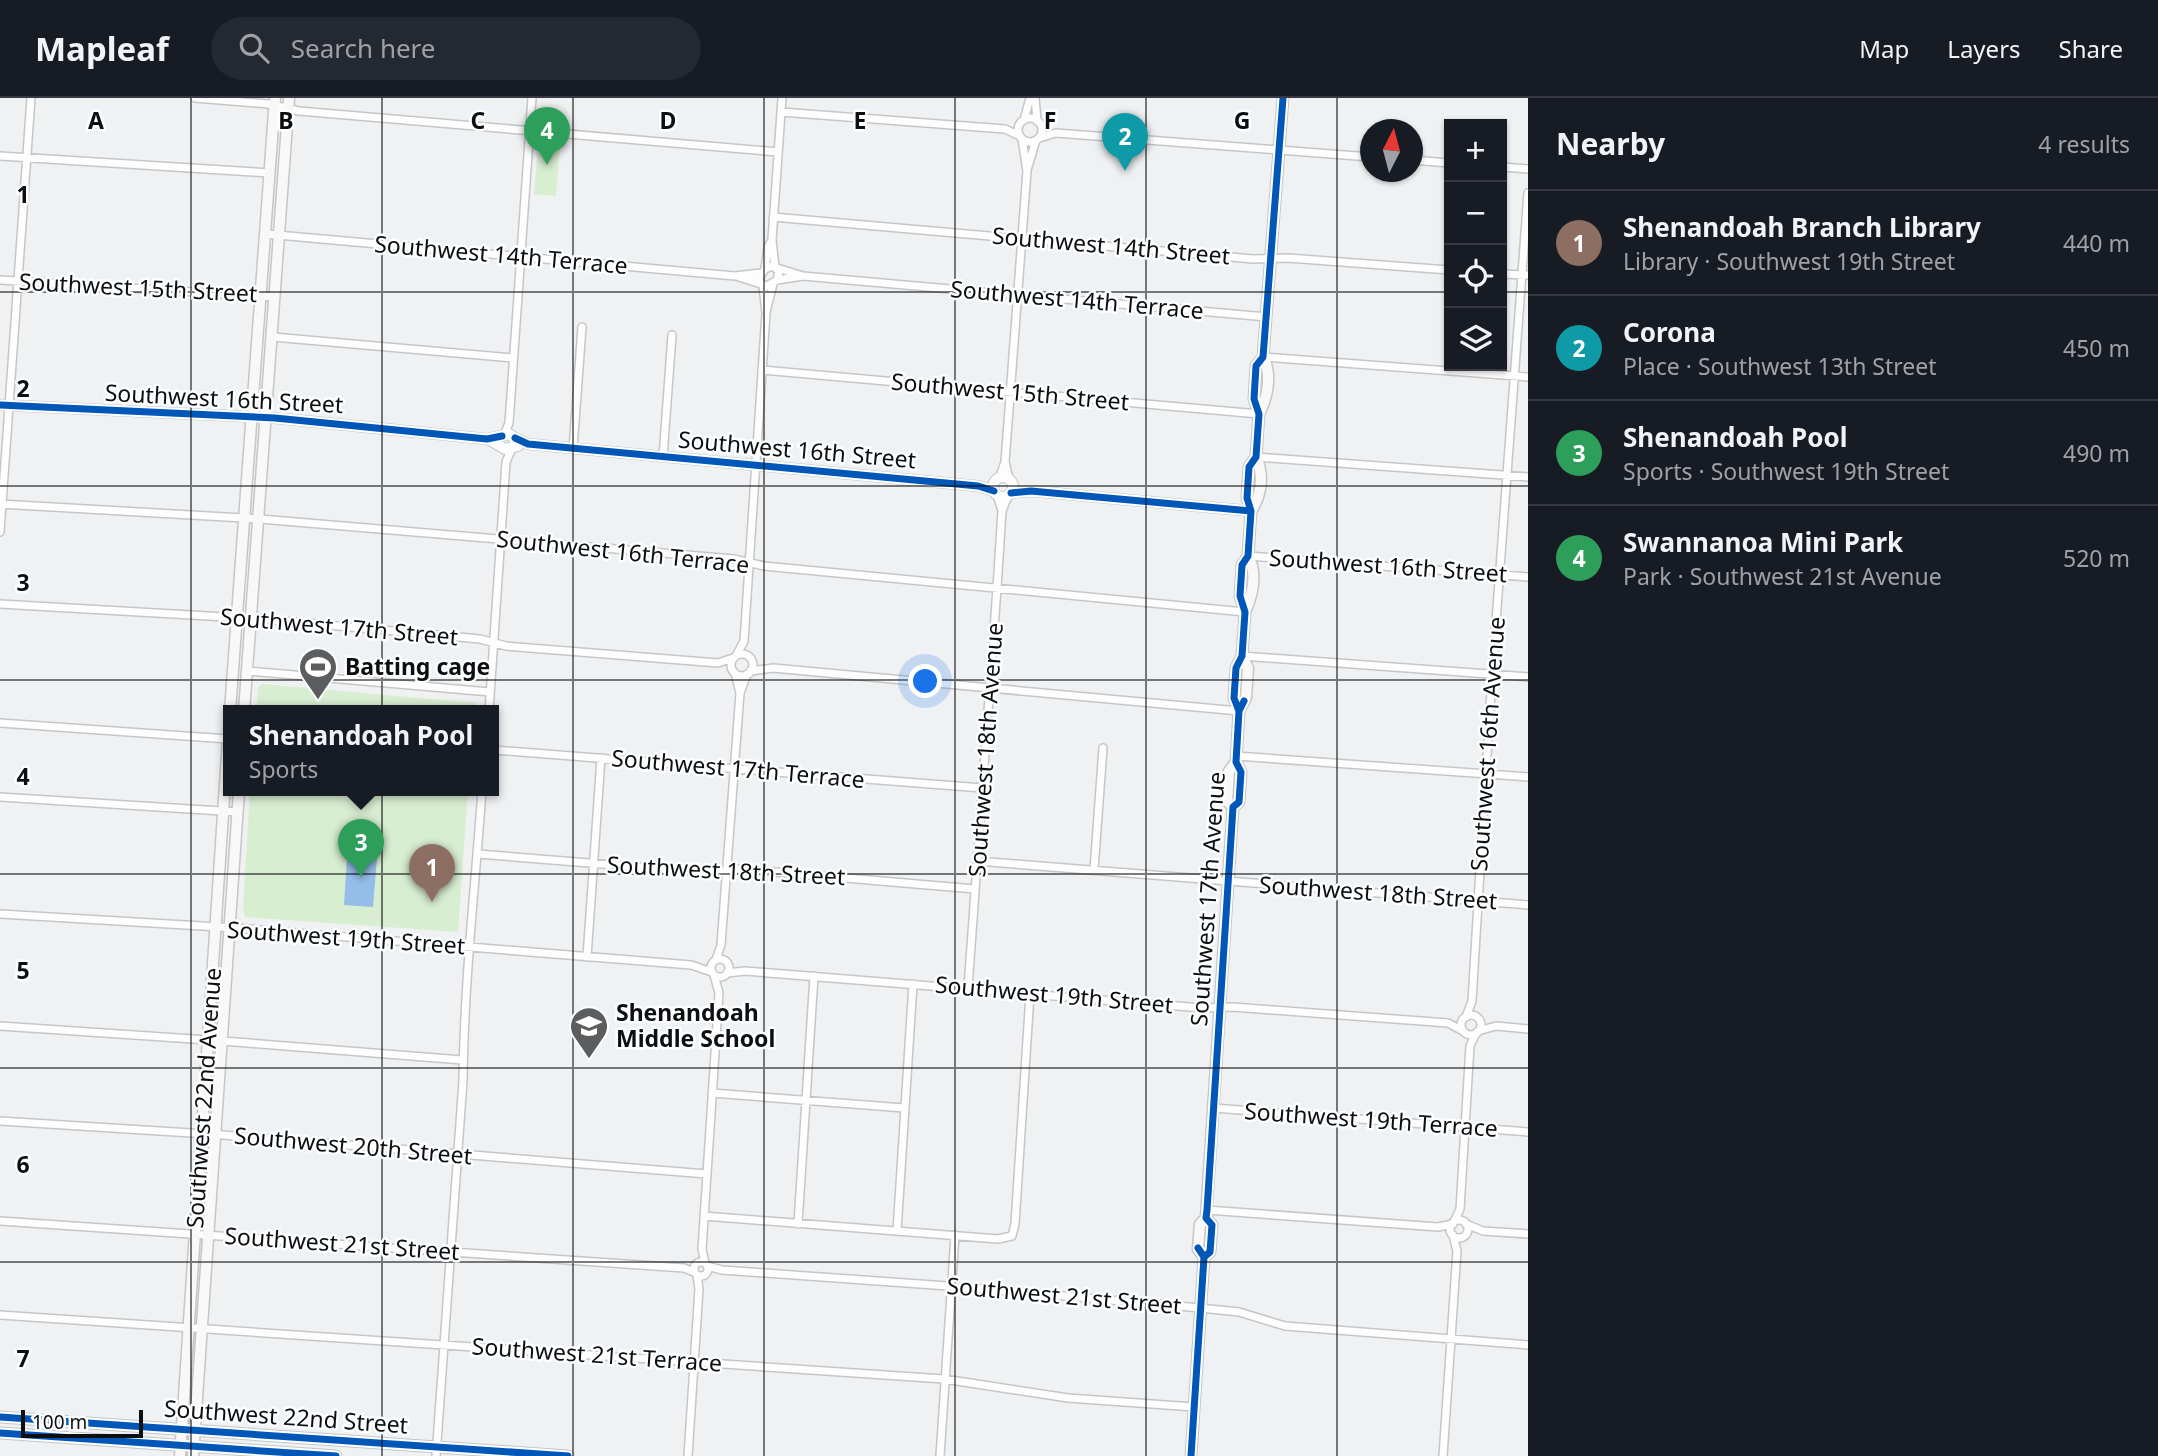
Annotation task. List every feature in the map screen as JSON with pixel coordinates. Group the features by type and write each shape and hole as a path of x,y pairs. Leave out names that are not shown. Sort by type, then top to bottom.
{"main road":[{"name":"Southwest 17th Avenue","path":"1191,1456 1204,1256 1199,1245 1200,1224 1207,1214 1233,807 1227,801 1229,771 1236,759 1239,711 1234,698 1236,668 1242,656 1245,612 1240,596 1242,565 1248,556 1251,511 1247,498 1248,478 1249,467 1256,457 1259,414 1254,399 1256,366 1263,357 1283,98"},
{"path":"231,705 275,101"},
{"path":"244,705 289,103"},
{"name":"Southwest 22nd Avenue","path":"180,1451 224,796"},
{"name":"Southwest 22nd Avenue","path":"194,1451 238,796"},
{"name":"Southwest 22nd Street","path":"0,1417 195,1430 437,1451 568,1456"},
{"name":"Southwest 22nd Street","path":"0,1433 180,1451 336,1456"}],"street":[{"path":"0,532 5,405 18,281 31,98"},
{"path":"195,98 275,101 530,130 778,152"},
{"path":"489,705 532,98"},
{"path":"766,313 779,274 772,240 782,98"},
{"path":"1027,171 1018,129 1030,98"},
{"path":"1003,487 1027,171 1042,131 1035,98"},
{"path":"781,112 1005,129 1029,142 1056,132"},
{"path":"1005,129 1031,119 1056,132 1360,156"},
{"path":"0,156 270,173"},
{"path":"1423,161 1444,163"},
{"path":"1507,167 1528,169"},
{"name":"Southwest 16th Avenue","path":"1465,1017 1472,1001 1499,575 1525,275 1528,193"},
{"name":"Southwest 14th Street","path":"773,216 1253,259 1444,270"},
{"name":"Southwest 14th Terrace","path":"266,234 735,276 762,285 803,276"},
{"path":"719,993 711,966 721,945 740,693 749,672 750,659 744,641 766,313 759,278 772,240"},
{"name":"Southwest 14th Terrace","path":"735,276 776,268 803,276 1266,317"},
{"path":"1507,274 1525,275"},
{"name":"Southwest 15th Street","path":"0,280 275,297"},
{"path":"573,449 582,327"},
{"path":"663,457 672,335"},
{"name":"Southwest 15th Street","path":"273,337 513,358"},
{"path":"1263,357 1528,377"},
{"name":"Southwest 15th Street","path":"762,370 1259,414"},
{"name":"Southwest 16th Street","path":"5,405 267,418 1251,511"},
{"path":"1256,457 1528,477"},
{"name":"Southwest 18th Avenue","path":"968,988 1003,487"},
{"name":"Southwest 16th Terrace","path":"1,504 260,519 734,559 764,566 1245,612"},
{"name":"Southwest 16th Street","path":"1248,556 1528,577"},
{"name":"Southwest 17th Street","path":"0,604 238,618 480,639 506,646 718,663 734,671"},
{"path":"740,693 734,671 734,657 744,641"},
{"path":"734,657 743,654 769,668"},
{"path":"1242,656 1528,677"},
{"name":"Southwest 17th Street","path":"718,663 734,657"},
{"path":"734,671 741,675 769,668 1239,711"},
{"path":"247,671 490,692"},
{"path":"0,723 223,740"},
{"path":"1094,870 1103,748"},
{"name":"Southwest 17th Terrace","path":"499,750 982,789"},
{"path":"587,957 601,758"},
{"path":"1236,759 1528,777"},
{"path":"437,1451 482,796"},
{"path":"0,797 237,811"},
{"name":"Southwest 18th Street","path":"478,854 714,873 740,869 975,889"},
{"name":"Southwest 18th Street","path":"977,861 1528,905"},
{"name":"Southwest 19th Street","path":"0,914 230,928 691,965 715,961"},
{"path":"688,1456 719,993 727,962 721,945"},
{"path":"715,961 727,962"},
{"name":"Southwest 19th Street","path":"727,962 745,971"},
{"name":"Southwest 19th Street","path":"691,965 713,974"},
{"name":"Southwest 19th Street","path":"726,974 745,971 1202,1007 1448,1023 1464,1031"},
{"path":"713,974 720,977 726,974"},
{"path":"798,1224 814,976"},
{"path":"897,1231 913,984"},
{"path":"704,1216 998,1239 1013,1234 1030,993"},
{"name":"Southwest 16th Avenue","path":"1472,1001 1478,1018"},
{"path":"1470,1046 1461,1024 1465,1017 1472,1015 1496,1026 1528,1029"},
{"name":"Southwest 19th Street","path":"1448,1023 1465,1017"},
{"path":"1443,1456 1457,1250 1452,1234 1453,1223 1460,1209 1470,1046 1481,1025 1478,1018"},
{"path":"1464,1031 1471,1034 1496,1026"},
{"path":"0,1027 462,1060"},
{"path":"712,1093 904,1108"},
{"name":"Southwest 19th Terrace","path":"1214,1108 1528,1132"},
{"name":"Southwest 20th Street","path":"0,1121 216,1135 707,1174"},
{"path":"1457,1250 1468,1229 1460,1209"},
{"path":"1207,1214 1438,1227 1465,1223 1483,1231"},
{"name":"Southwest 21st Street","path":"0,1221 951,1286 1239,1312 1285,1326 1528,1345"},
{"path":"1438,1227 1458,1238 1483,1231 1528,1234"},
{"path":"940,1456 955,1236"},
{"name":"Southwest 21st Terrace","path":"0,1315 944,1379 1068,1398 1194,1407"}],"green space":[{"path":"546,142 560,143 556,196 534,194 538,146"},
{"path":"262,684 476,703 256,705 258,687"},
{"path":"250,796 468,796 458,932 245,917 243,908"}],"water":[{"path":"348,842 378,845 373,907 344,905"}],"cycle path":[{"path":"1239,711 1234,698 1236,668 1242,656 1245,612 1240,596 1242,565 1248,556 1251,511 1247,498 1249,467 1256,457 1259,414 1254,399 1256,366 1263,357 1283,98"},
{"path":"0,405 275,418 487,439 502,436"},
{"path":"515,438 528,444 978,486 994,491"},
{"path":"1011,493 1031,491 1251,511"},
{"path":"1204,1257 1210,1252 1212,1225 1206,1218 1233,807 1239,802 1241,772 1236,762 1239,711 1244,701"},
{"path":"1191,1456 1204,1257 1198,1248"},
{"path":"0,1417 568,1456"},
{"path":"0,1433 336,1456"}],"place":[{"name":"Swannanoa Mini Park","path":"547,165"},
{"name":"Corona","path":"1125,171"},
{"name":"Batting cage","path":"318,701"},
{"name":"Shenandoah Pool","path":"361,877"},
{"name":"Shenandoah Branch Library","path":"432,902"},
{"name":"Shenandoah Middle School","path":"589,1060"}]}
